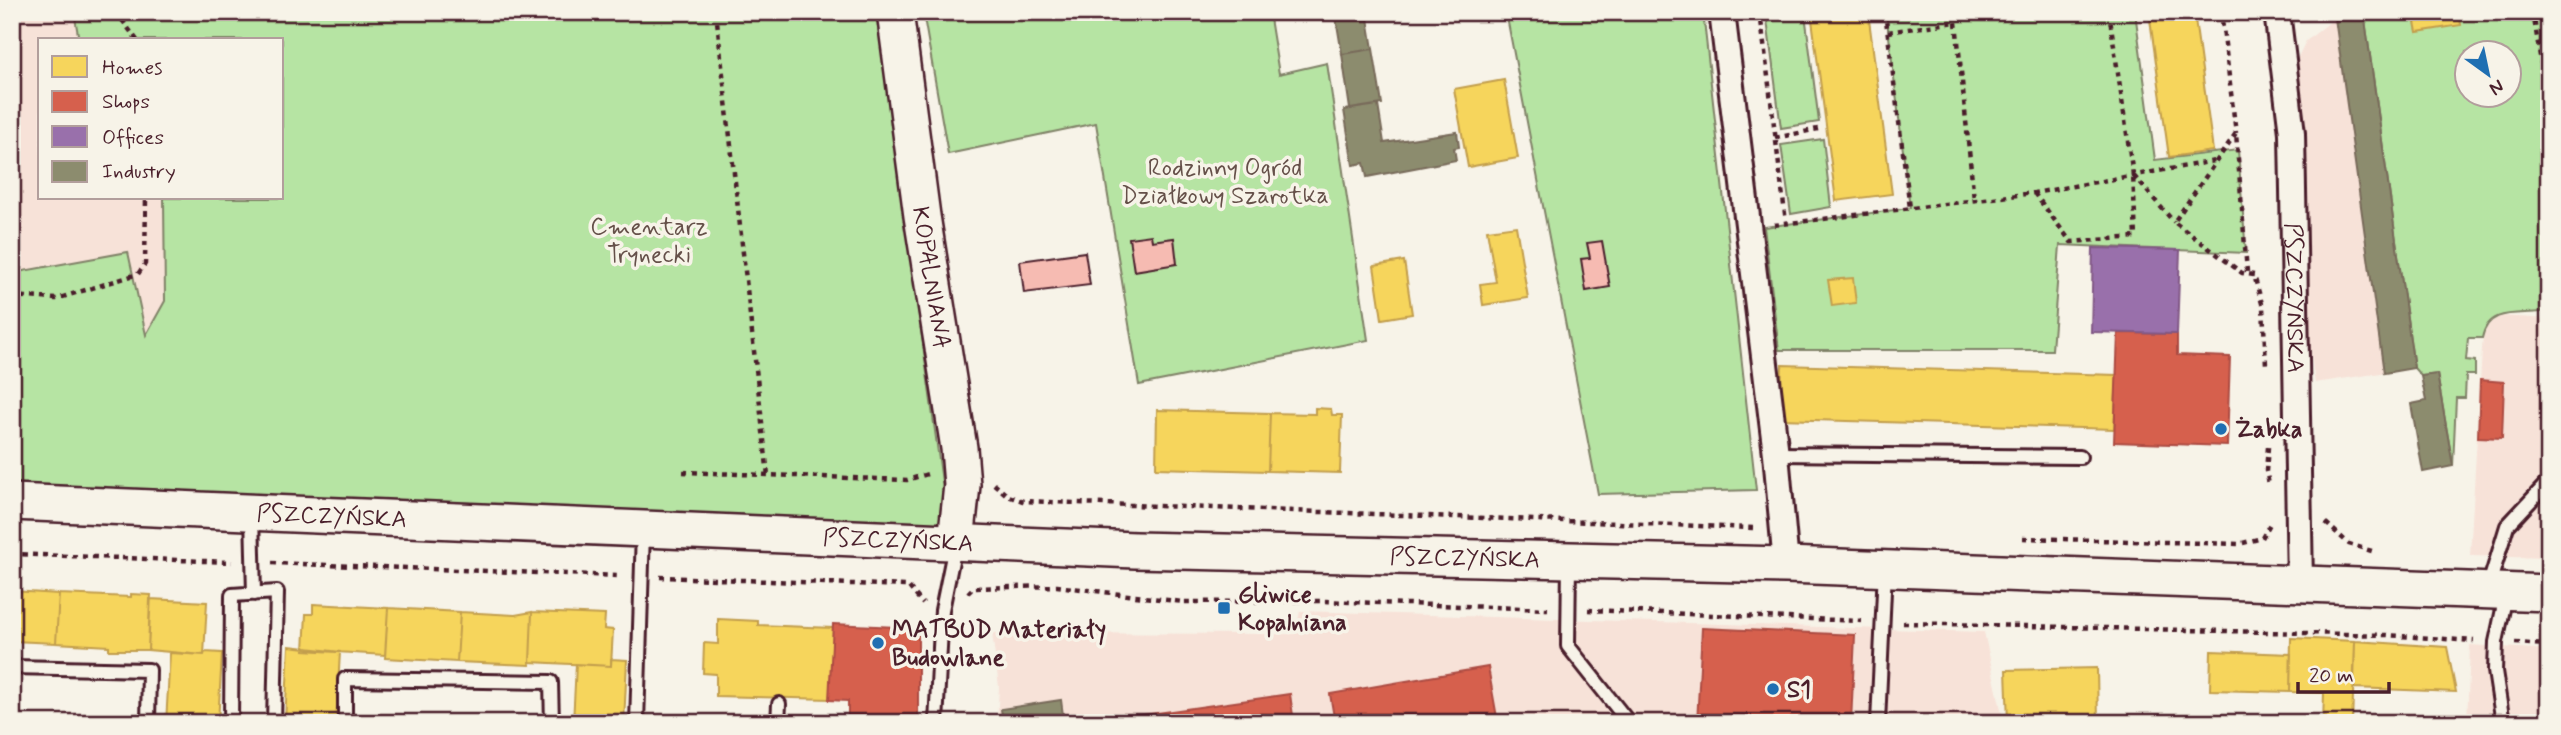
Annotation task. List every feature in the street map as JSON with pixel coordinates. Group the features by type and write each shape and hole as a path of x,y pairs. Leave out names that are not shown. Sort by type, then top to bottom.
{"main road":[{"name":"KOPALNIANA","path":"895,12 922,216 959,447 962,485 956,542"},
{"name":"PSZCZYŃSKA","path":"12,502 1251,554 1570,558 2549,593"}],"street":[{"path":"1722,12 1776,453 1786,565"},
{"name":"PSZCZYŃSKA","path":"2277,12 2292,133 2300,584"}],"lane":[{"path":"1776,453 2080,457"},
{"path":"2503,723 2495,671 2497,591 2507,526 2549,481"},
{"path":"252,513 254,594"},
{"path":"637,723 643,530"},
{"path":"936,723 942,610 956,542"},
{"path":"1570,558 1568,646 1629,723"},
{"path":"1878,723 1885,568"},
{"path":"232,723 232,595 277,592 274,723"},
{"path":"12,667 149,670 148,723"},
{"path":"345,723 345,678 551,682 552,723"},
{"path":"778,723 779,704"}],"path":[{"path":"116,12 136,38"},
{"path":"716,12 768,476"},
{"path":"1760,12 1786,222 2034,193 2216,161"},
{"path":"1885,12 1910,208"},
{"path":"1955,12 1974,200"},
{"path":"2034,193 2071,242 2136,237 2133,175 2109,12"},
{"path":"2221,12 2236,133 2247,272"},
{"path":"2533,12 2549,116"},
{"path":"1888,32 1956,22"},
{"path":"2542,69 2549,69"},
{"path":"1775,138 1818,129"},
{"path":"2174,222 2236,133"},
{"path":"2133,175 2174,222 2242,273 2254,275 2263,307 2266,377"},
{"path":"12,296 56,299 138,274 145,264 146,200"},
{"path":"2268,445 2266,471 2270,491"},
{"path":"683,472 907,480 939,470"},
{"path":"991,481 1008,496 1023,500 1753,528"},
{"path":"2019,538 2239,544 2262,538 2275,516"},
{"path":"2322,518 2348,544 2382,554"},
{"path":"12,554 908,586 927,609"},
{"path":"964,597 973,588 1057,586 1183,602"}],"shaded area":[{"path":"12,12 185,12 191,38 38,38 38,200 164,200 165,302 146,336 12,358"},
{"path":"2364,13 2414,368 2315,383 2304,305 2289,75 2306,41 2335,18"},
{"path":"2484,315 2549,319 2549,558 2470,556"},
{"path":"1300,611 1984,632 2004,723 997,723 999,687 992,633 1295,634"},
{"path":"2470,645 2549,650 2549,723 2467,723"}],"green space":[{"name":"Cmentarz Trynecki","path":"74,12 877,12 948,525 12,502 12,273 128,252 146,335 165,301 164,200 284,200 284,38 79,38"},
{"name":"Rodzinny Ogród Działkowy Szarotka","path":"923,12 1269,12 1279,74 1327,63 1368,340 1139,385 1096,123 948,154"},
{"path":"1506,12 1703,12 1756,490 1598,494"},
{"path":"1886,12 2135,12 2155,160 2238,150 2246,253 2060,245 2052,350 1779,350 1764,227 1910,208"},
{"path":"2334,12 2549,12 2547,303 2541,312 2497,317 2485,328 2482,338 2468,338 2466,360 2475,361 2475,375 2466,375 2465,398 2456,398 2453,466 2437,374 2421,376 2414,368 2364,13 2335,18"},
{"path":"1805,14 1819,122 1781,128 1767,20"},
{"path":"1823,139 1831,207 1791,214 1781,145"}],"building: Homes":[{"path":"1811,12 1868,12 1892,194 1836,201"},
{"path":"2149,12 2194,12 2213,151 2169,157"},
{"path":"2413,12 2459,12 2461,25 2417,32"},
{"path":"1504,80 1518,158 1468,167 1454,89"},
{"path":"1516,226 1528,298 1483,305 1480,284 1496,282 1487,230"},
{"path":"1404,261 1412,314 1382,319 1374,266"},
{"path":"1853,278 1856,303 1832,306 1828,280"},
{"path":"1782,365 2117,375 2114,429 1780,419"},
{"path":"1315,408 1331,409 1332,415 1342,415 1340,473 1268,471 1270,413 1315,414"},
{"path":"1157,410 1270,413 1268,471 1156,468"},
{"path":"12,591 59,594 56,643 12,641"},
{"path":"59,594 131,597 131,594 151,595 148,650 109,650 109,646 56,643"},
{"path":"150,599 207,602 204,655 148,650"},
{"path":"313,604 388,608 385,655 304,650 306,614 313,614"},
{"path":"388,608 460,612 457,662 385,658"},
{"path":"460,612 515,615 532,612 530,665 457,662"},
{"path":"532,612 605,615 604,629 613,630 611,666 530,662"},
{"path":"718,619 758,621 758,625 833,628 830,699 716,696 716,674 703,673 704,643 718,644"},
{"path":"2291,638 2355,641 2352,723 2323,723 2324,693 2290,692"},
{"path":"2355,641 2447,647 2456,692 2354,688"},
{"path":"289,646 340,652 336,723 285,721"},
{"path":"2211,651 2291,654 2290,692 2210,690"},
{"path":"205,652 222,653 218,723 166,723 170,653 204,655"},
{"path":"611,659 627,660 624,723 573,723 576,664 611,666"},
{"path":"2097,668 2098,723 2008,722 2006,670"}],"building: Shops":[{"path":"2118,333 2177,334 2177,355 2230,357 2227,446 2114,442"},
{"path":"2480,380 2504,382 2502,438 2478,437"},
{"path":"833,624 918,628 918,723 848,723 848,701 829,700"},
{"path":"1702,628 1855,635 1851,723 1697,723"},
{"path":"1488,667 1498,723 1335,723 1330,694"},
{"path":"1290,694 1294,723 1109,723 1108,720"}],"building: Offices":[{"path":"2093,248 2180,250 2177,334 2091,332"}],"building: Industry":[{"path":"1367,12 1373,49 1342,54 1336,18"},
{"path":"2364,13 2414,368 2384,373 2335,18"},
{"path":"1373,49 1382,104 1350,109 1342,54"},
{"path":"1378,105 1384,143 1457,132 1459,147 1454,148 1456,160 1367,177 1364,163 1353,165 1344,110"},
{"path":"2437,374 2453,466 2423,472 2411,404 2426,401 2421,376"},
{"path":"1061,700 1064,723 1003,723 1001,709"}],"building: Other":[{"path":"1151,235 1152,241 1174,238 1177,264 1134,271 1129,238"},
{"path":"1602,241 1610,287 1586,291 1581,259 1590,258 1587,243"},
{"path":"1085,252 1090,285 1024,293 1020,261"}],"place":[{"name":"Żabka","path":"2221,429"},
{"name":"Gliwice Kopalniana","path":"1224,608"},
{"name":"MATBUD Materiały Budowlane","path":"878,643"},
{"name":"S1","path":"1773,689"}]}
